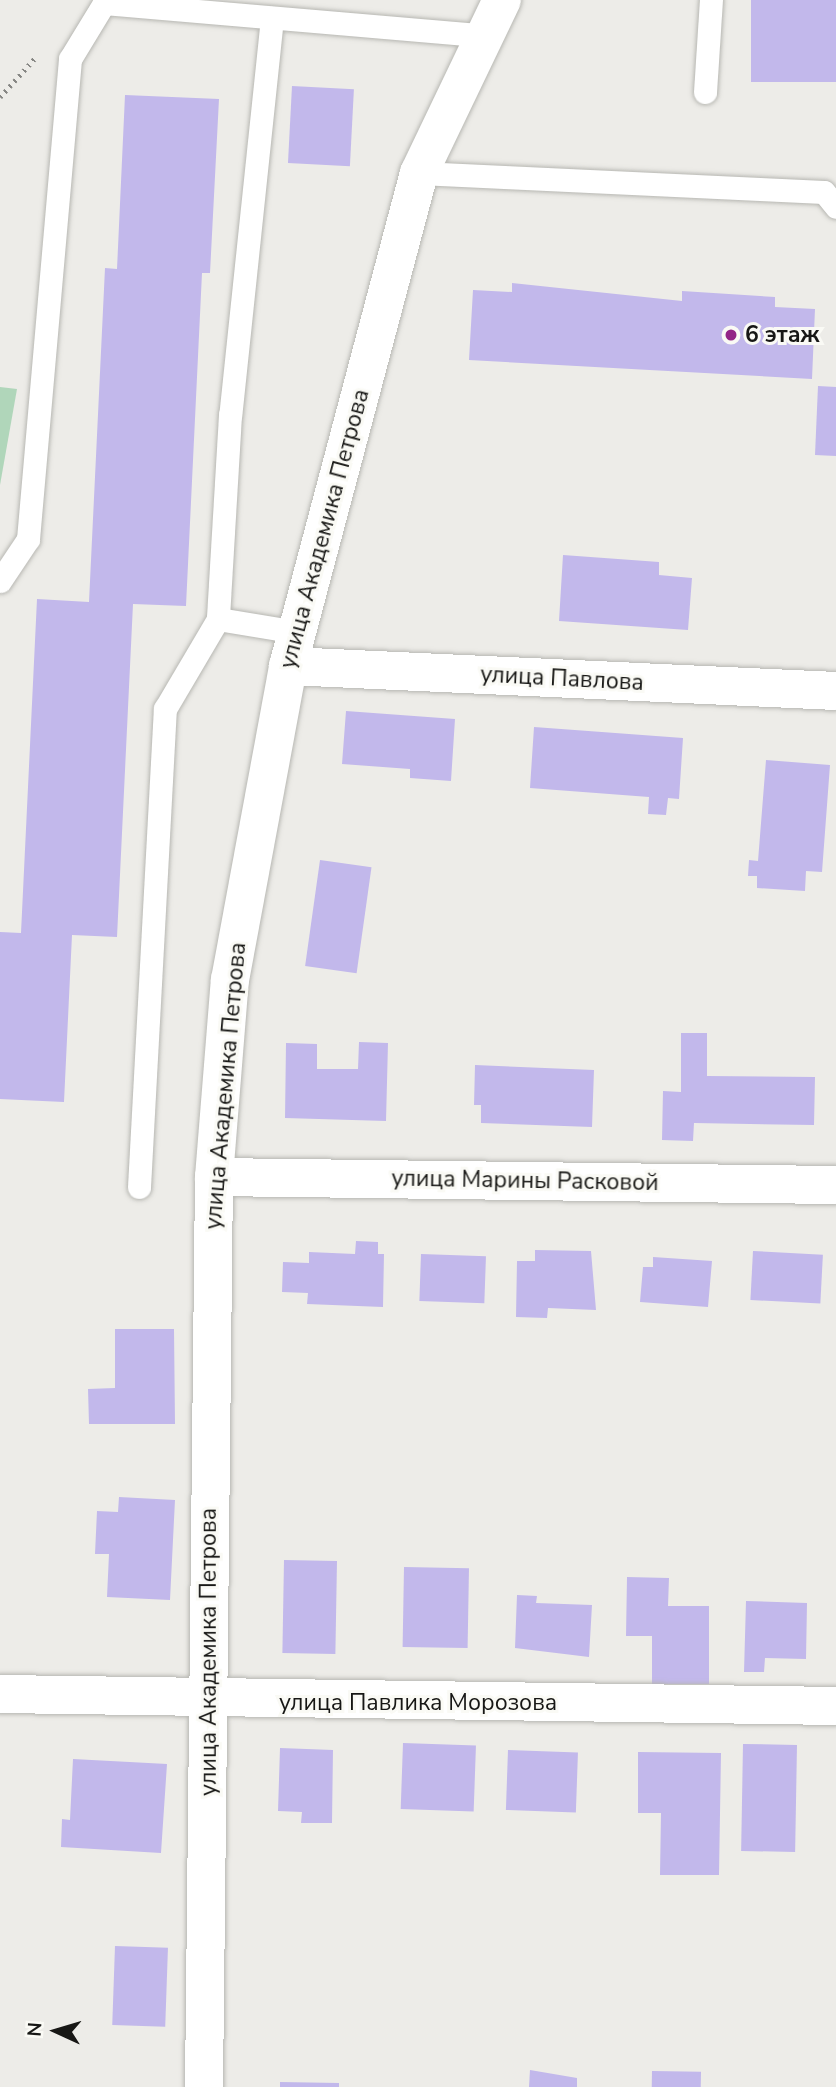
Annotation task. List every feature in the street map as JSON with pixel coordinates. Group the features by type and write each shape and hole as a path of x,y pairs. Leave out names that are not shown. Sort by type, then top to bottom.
{"street":[{"name":"улица Академика Петрова","path":"204,2087 214,1177 230,980 293,649 419,173 436,130 491,36 502,0"},
{"name":"улица Павлова","path":"293,649 836,691"},
{"name":"улица Марины Расковой","path":"214,1177 836,1185"},
{"name":"улица Павлика Морозова","path":"0,1694 209,1701 836,1706"}],"lane":[{"path":"705,92 710,0"},
{"path":"0,581 28,539 70,59 84,28 104,4 285,12 491,36"},
{"path":"139,1187 165,709 218,619 230,415 285,12"},
{"path":"419,173 824,192 836,207"},
{"path":"218,619 293,649"}],"green space":[{"path":"0,387 17,389 0,485"}],"building":[{"path":"751,0 836,0 836,82 751,82"},
{"path":"292,86 354,89 350,166 288,163"},
{"path":"125,95 219,99 210,273 202,273 186,606 133,604 117,937 72,935 64,1102 0,1099 0,932 21,933 37,599 89,602 105,268 117,269"},
{"path":"512,283 682,301 682,291 775,297 775,307 815,309 812,379 469,360 473,290 512,292"},
{"path":"818,386 836,387 836,456 815,455"},
{"path":"563,555 659,562 659,575 692,578 688,630 559,621"},
{"path":"346,711 455,719 451,781 410,778 410,769 342,764"},
{"path":"534,727 683,738 679,799 668,798 666,815 648,814 649,797 530,788"},
{"path":"766,760 830,765 822,872 806,871 805,891 757,888 757,876 748,876 749,860 758,861"},
{"path":"320,860 371,867 357,973 305,966"},
{"path":"681,1033 707,1033 707,1076 815,1077 814,1125 694,1123 693,1141 662,1140 663,1091 681,1092"},
{"path":"359,1042 388,1043 386,1121 285,1118 286,1043 317,1044 317,1069 358,1069"},
{"path":"475,1065 594,1070 592,1127 481,1123 481,1105 474,1105"},
{"path":"356,1241 378,1242 378,1254 384,1254 383,1307 307,1304 308,1293 282,1292 283,1262 309,1263 309,1252 355,1254"},
{"path":"535,1250 591,1251 596,1310 548,1308 547,1318 516,1317 517,1261 535,1261"},
{"path":"753,1251 823,1255 820,1304 750,1300"},
{"path":"421,1254 486,1256 484,1303 419,1301"},
{"path":"653,1257 712,1261 708,1307 640,1302 643,1267 653,1267"},
{"path":"115,1329 174,1329 175,1424 89,1424 88,1389 115,1388"},
{"path":"119,1497 175,1500 170,1600 107,1597 109,1554 95,1554 97,1511 118,1512"},
{"path":"284,1560 337,1561 335,1654 282,1653"},
{"path":"404,1567 469,1568 468,1648 403,1647"},
{"path":"627,1577 669,1578 668,1606 709,1606 709,1684 652,1684 652,1636 626,1636"},
{"path":"517,1595 537,1596 536,1603 592,1605 589,1657 515,1648"},
{"path":"746,1601 807,1603 806,1659 765,1658 764,1672 744,1672"},
{"path":"403,1743 476,1746 474,1812 401,1809"},
{"path":"743,1744 797,1745 795,1852 741,1851"},
{"path":"280,1748 333,1750 332,1823 301,1823 302,1812 278,1811"},
{"path":"508,1750 578,1752 576,1812 506,1810"},
{"path":"638,1752 721,1753 719,1875 660,1875 661,1813 638,1813"},
{"path":"73,1759 167,1764 161,1853 61,1847 62,1819 70,1820"},
{"path":"115,1946 168,1948 165,2027 112,2025"},
{"path":"530,2070 577,2078 577,2087 529,2087"},
{"path":"652,2071 701,2072 701,2087 652,2087"},
{"path":"280,2082 339,2083 339,2087 280,2087"}],"place":[{"name":"6 этаж","path":"731,335"}]}
